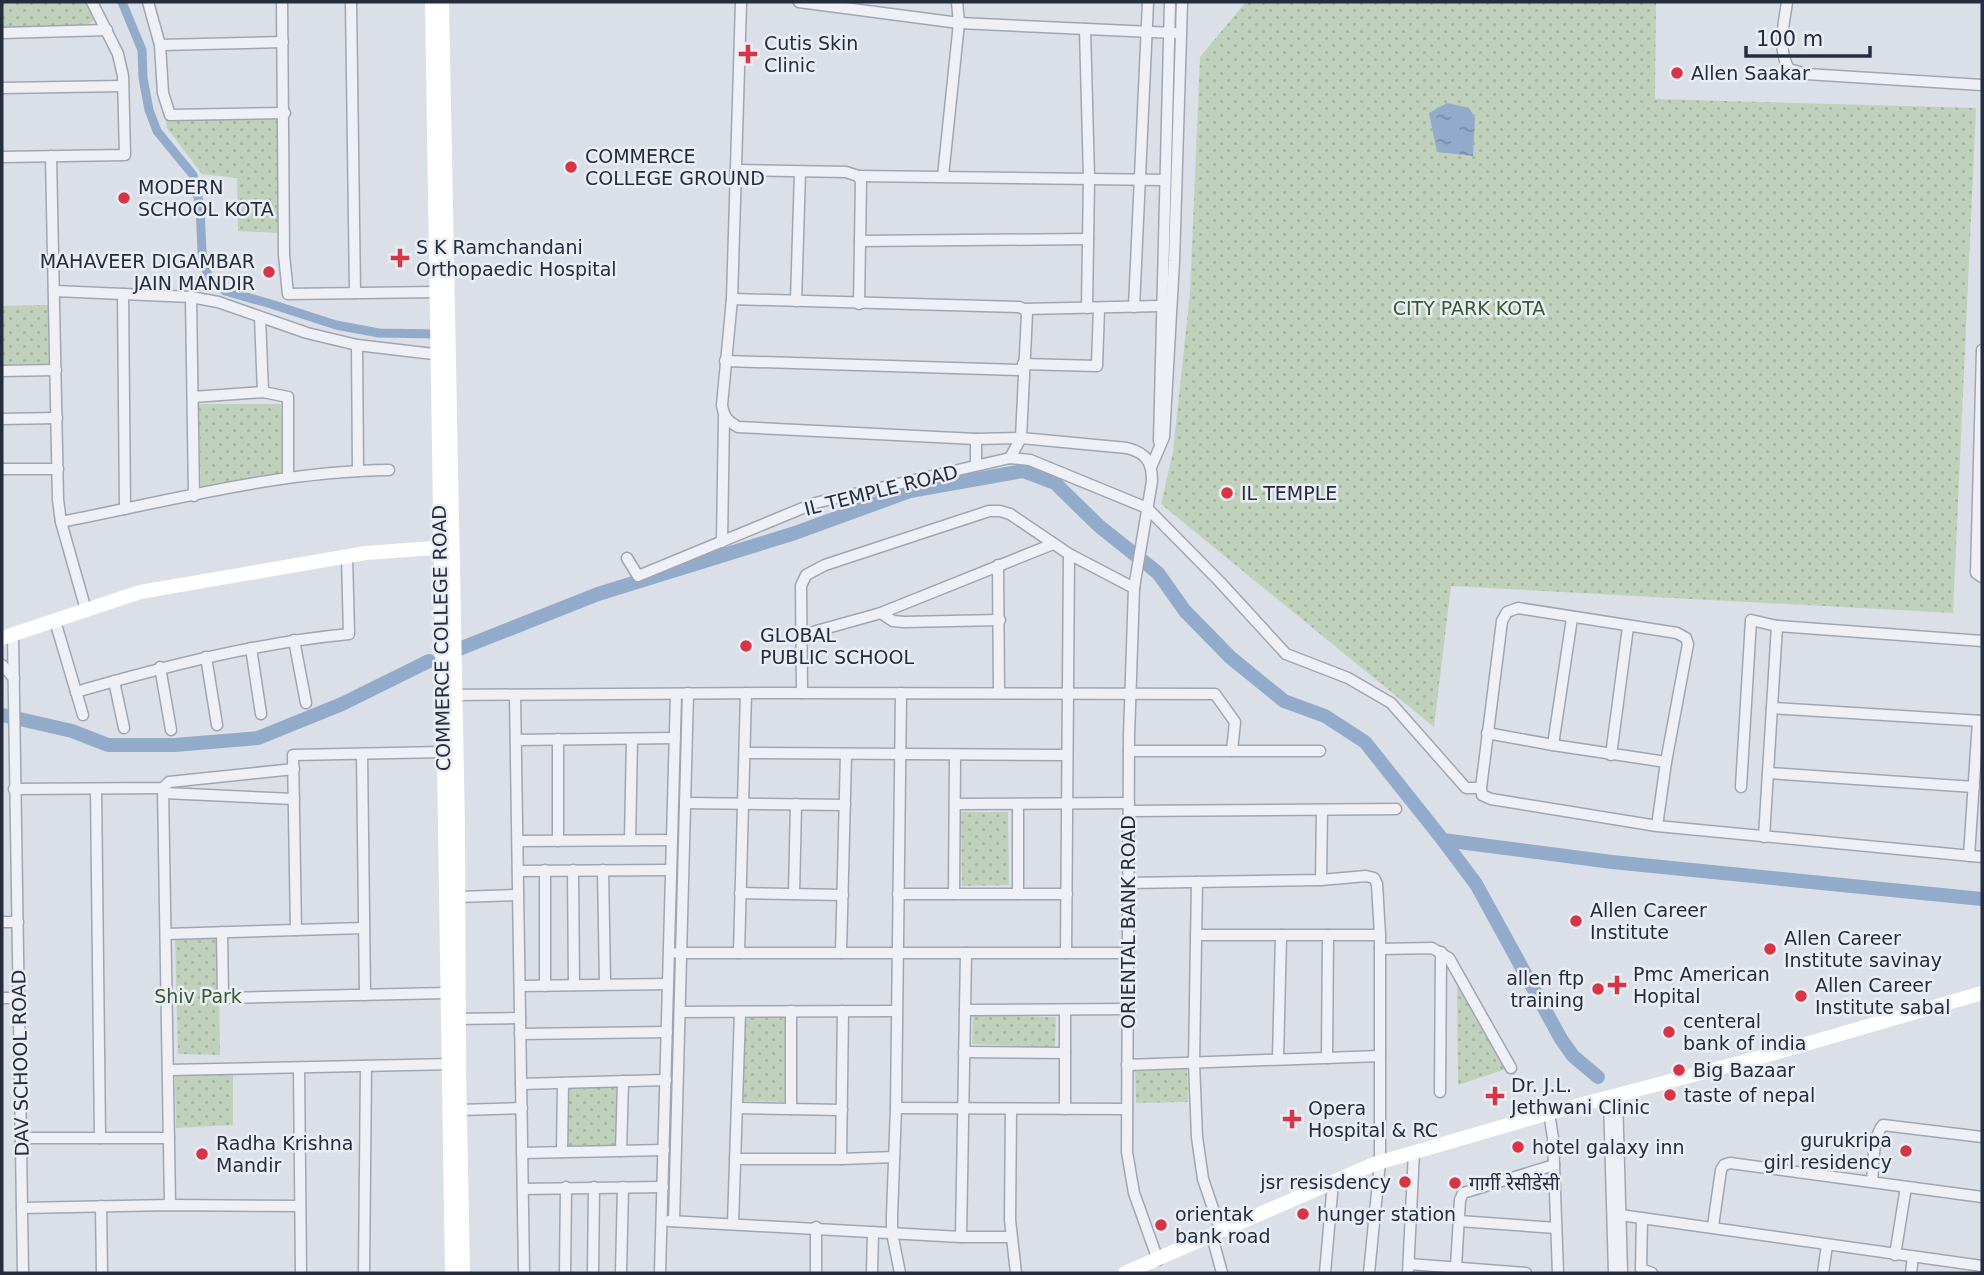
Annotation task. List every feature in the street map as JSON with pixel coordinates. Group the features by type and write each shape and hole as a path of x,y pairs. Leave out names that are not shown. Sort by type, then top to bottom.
{"street":[{"path":"2,158 125,155 123,86 118,54 92,2"},
{"path":"148,2 160,45 163,93 170,115 285,113"},
{"path":"282,2 285,113 284,255 288,294 436,292"},
{"path":"351,2 355,293"},
{"path":"432,2 436,292 443,355"},
{"path":"442,2 443,355 449,695 458,897 453,1019 452,1273"},
{"path":"722,542 725,361 732,299 741,2"},
{"path":"799,2 959,23 1181,33"},
{"path":"943,176 959,23 957,2"},
{"path":"1134,307 1148,2"},
{"path":"1160,445 1158,436 1170,2"},
{"path":"1160,445 1164,437 1174,261 1182,2"},
{"path":"1787,2 1782,49 1789,69 1806,74 1982,85"},
{"path":"1085,29 1089,178 1087,308"},
{"path":"2,33 107,30"},
{"path":"160,45 283,42"},
{"path":"2,88 123,86"},
{"path":"51,156 61,522 86,610"},
{"path":"736,170 846,172 858,176 1164,180"},
{"path":"796,302 800,172"},
{"path":"858,176 861,181 859,304"},
{"path":"860,241 1088,239"},
{"path":"55,291 191,297 218,302 307,333 357,345 443,355"},
{"path":"123,294 125,509"},
{"path":"191,297 194,496"},
{"path":"732,299 1024,309 1161,306"},
{"path":"725,361 1097,366 1099,307"},
{"path":"1024,309 1027,313 1022,367 1026,438 1041,463"},
{"path":"260,317 263,392"},
{"path":"357,345 358,471"},
{"path":"1982,350 1980,516 1976,573 1982,576"},
{"path":"2,371 56,370"},
{"path":"193,397 263,392 288,397 288,477"},
{"path":"724,416 738,427 976,439 1026,438 1127,448 1142,452 1152,465"},
{"path":"2,419 57,418"},
{"path":"1010,458 1026,438"},
{"path":"976,439 976,466"},
{"name":"ORIENTAL BANK ROAD","path":"1158,1260 1133,1193 1127,1152 1127,1010 1129,751 1134,584 1152,481 1152,465 1160,445"},
{"name":"IL TEMPLE ROAD","path":"627,558 638,576 815,503 1010,458 1041,463 1147,508"},
{"path":"2,469 58,469"},
{"path":"61,522 288,477 389,470"},
{"path":"1147,508 1286,654 1348,678 1391,703 1466,788 1481,788"},
{"path":"802,693 801,586 806,575 825,565 989,512 1000,511 1010,514 1069,554 1134,584"},
{"path":"802,635 881,613 1054,544"},
{"path":"7,637 140,592 347,556 447,547"},
{"path":"1066,953 1069,554"},
{"path":"76,692 160,667 206,657 294,640 349,635 347,556"},
{"path":"998,565 999,693"},
{"path":"1657,826 1688,644 1686,638 1677,634 1518,608 1507,612 1502,621 1482,795 1491,799 1657,826 1982,857"},
{"path":"881,613 893,621 904,622 1000,620"},
{"path":"1553,745 1572,618"},
{"path":"1741,787 1751,620 1777,626 1982,641"},
{"path":"55,621 83,715"},
{"path":"1764,837 1777,626"},
{"path":"1611,755 1628,627"},
{"name":"DAV SCHOOL ROAD","path":"7,637 14,678 15,708 14,789 23,1273"},
{"path":"294,640 306,703"},
{"path":"251,648 261,714"},
{"path":"206,657 217,725"},
{"path":"2,665 14,678"},
{"path":"160,667 171,730"},
{"path":"114,681 124,728"},
{"path":"674,1221 688,693"},
{"path":"739,953 746,693"},
{"path":"900,1273 892,1233 901,693"},
{"path":"660,1273 676,694"},
{"path":"449,695 1215,694 1235,722 1233,751"},
{"name":"COMMERCE COLLEGE ROAD","path":"449,695 443,752 446,993 453,1019"},
{"path":"515,695 524,1273"},
{"path":"1772,708 1980,721 1969,856"},
{"path":"1488,733 1666,762"},
{"path":"516,740 675,738"},
{"path":"558,739 558,841"},
{"path":"630,840 632,739"},
{"path":"1129,751 1320,751"},
{"path":"296,930 293,755 443,752"},
{"path":"745,753 1068,755"},
{"path":"362,754 365,995"},
{"path":"841,953 846,754"},
{"path":"954,894 955,755"},
{"path":"170,1205 163,791 169,782 294,769"},
{"path":"1769,773 1974,787"},
{"path":"14,789 163,791 294,799"},
{"path":"96,789 100,1138"},
{"path":"685,803 845,805"},
{"path":"954,804 1067,803 1129,807 1396,809"},
{"path":"794,894 796,804"},
{"path":"1018,804 1018,894"},
{"path":"1321,880 1322,810"},
{"path":"518,841 672,840"},
{"path":"545,870 545,986"},
{"path":"573,870 574,985"},
{"path":"603,870 605,983"},
{"path":"518,871 671,870"},
{"path":"1128,883 1321,880 1366,876 1374,878 1377,884 1380,936 1380,1162 1369,1273"},
{"path":"1197,882 1194,1063 1197,1137 1217,1234 1222,1273"},
{"path":"740,893 843,895"},
{"path":"898,894 1067,894"},
{"path":"458,897 519,895"},
{"path":"2,922 18,922"},
{"path":"166,934 364,928"},
{"path":"222,932 223,998 446,993"},
{"path":"1196,935 1380,936"},
{"path":"1278,1059 1281,935"},
{"path":"1327,1058 1328,935"},
{"path":"1380,949 1421,947 1441,952 1453,964 1511,1068"},
{"path":"1440,1092 1441,952"},
{"path":"669,953 1128,953"},
{"path":"961,1237 966,953"},
{"path":"520,986 668,984"},
{"path":"1125,1273 1380,1162 1982,993"},
{"path":"2,998 19,998"},
{"path":"965,1010 1127,1010"},
{"path":"1065,1010 1065,1109"},
{"path":"791,1011 791,1109"},
{"path":"841,1159 844,1011"},
{"path":"680,1012 896,1011"},
{"path":"733,1224 740,1012"},
{"path":"453,1019 520,1018"},
{"path":"520,1034 667,1032"},
{"path":"964,1052 1065,1053"},
{"path":"1127,1065 1380,1056"},
{"path":"168,1070 453,1065"},
{"path":"453,1065 459,1111 463,1273"},
{"path":"364,1273 366,1066"},
{"path":"299,1068 301,1273"},
{"path":"521,1084 666,1080"},
{"path":"621,1151 623,1081"},
{"path":"562,1152 563,1083"},
{"path":"1613,1097 1616,1215 1614,1273"},
{"path":"459,1111 522,1108"},
{"path":"737,1108 842,1110"},
{"path":"896,1108 1127,1109"},
{"path":"1012,1109 1010,1220 1016,1273"},
{"path":"1549,1113 1558,1273"},
{"path":"1872,1181 1877,1139 1879,1130 1884,1125 1982,1137"},
{"path":"21,1138 169,1138"},
{"path":"522,1153 664,1150"},
{"path":"1414,1152 1409,1268 1456,1267 1526,1273"},
{"path":"735,1159 894,1157"},
{"path":"1713,1226 1724,1165 1740,1164 1982,1197"},
{"path":"1456,1267 1460,1199 1469,1190 1554,1165"},
{"path":"1325,1273 1333,1182"},
{"path":"1895,1255 1906,1186"},
{"path":"565,1273 566,1187"},
{"path":"593,1273 594,1187"},
{"path":"621,1273 623,1187"},
{"path":"523,1189 663,1187"},
{"path":"101,1206 102,1273"},
{"path":"22,1208 300,1206"},
{"path":"1616,1215 1713,1226 1982,1266"},
{"path":"1616,1215 1622,1273"},
{"path":"1642,1218 1641,1269 1652,1273"},
{"path":"662,1220 961,1237 1011,1237"},
{"path":"1459,1221 1556,1228"},
{"path":"816,1227 816,1273"},
{"path":"872,1273 873,1232"},
{"path":"1823,1273 1827,1245"},
{"path":"1911,1273 1913,1257"}],"green space":[{"path":"2,2 85,2 97,19 85,26 2,30"},
{"name":"CITY PARK KOTA","path":"1246,2 1656,2 1655,99 1976,108 1953,613 1451,586 1434,727 1161,504 1173,452 1190,293 1200,57"},
{"path":"277,119 278,233 238,231 237,178 202,174 167,128 166,120"},
{"path":"48,305 49,364 2,365 2,306"},
{"path":"198,404 281,404 284,473 201,487"},
{"path":"961,812 1008,812 1009,885 962,886"},
{"name":"Shiv Park","path":"175,937 218,937 220,1055 178,1054"},
{"path":"1457,980 1506,1069 1458,1085"},
{"path":"973,1015 1056,1017 1055,1047 972,1044"},
{"path":"746,1017 786,1017 786,1102 742,1101"},
{"path":"1187,1069 1188,1102 1136,1103 1135,1070"},
{"path":"233,1073 233,1125 176,1128 175,1075"},
{"path":"618,1085 619,1146 567,1147 566,1086"}],"water":[{"path":"1447,103 1469,108 1475,118 1473,156 1437,152 1429,113"}],"waterway":[{"path":"122,2 142,50 143,78 149,110 157,131 193,175 200,206 202,252 208,276 225,291 336,325 379,333 437,334"},
{"path":"459,649 598,594 795,533 910,491 1023,471 1055,483 1099,526 1158,573 1185,611 1230,657 1284,701 1325,716 1365,742 1443,840 1612,862 1982,899"},
{"path":"2,715 72,731 108,745 175,745 258,738 342,704 429,661"},
{"path":"1443,840 1476,884 1561,1039 1573,1056 1598,1077"}],"place":[{"name":"Cutis Skin Clinic","path":"748,54"},
{"name":"Allen Saakar","path":"1677,73"},
{"name":"COMMERCE COLLEGE GROUND","path":"571,167"},
{"name":"MODERN SCHOOL KOTA","path":"124,198"},
{"name":"S K Ramchandani Orthopaedic Hospital","path":"400,258"},
{"name":"MAHAVEER DIGAMBAR JAIN MANDIR","path":"269,272"},
{"name":"IL TEMPLE","path":"1227,493"},
{"name":"GLOBAL PUBLIC SCHOOL","path":"746,646"},
{"name":"Allen Career Institute","path":"1576,921"},
{"name":"Allen Career Institute savinay","path":"1770,949"},
{"name":"Pmc American Hopital","path":"1617,985"},
{"name":"allen ftp training","path":"1598,989"},
{"name":"Allen Career Institute sabal","path":"1801,996"},
{"name":"centeral bank of india","path":"1669,1032"},
{"name":"Big Bazaar","path":"1679,1070"},
{"name":"taste of nepal","path":"1670,1095"},
{"name":"Dr. J.L. Jethwani Clinic","path":"1495,1096"},
{"name":"Opera Hospital & RC","path":"1292,1119"},
{"name":"hotel galaxy inn","path":"1518,1147"},
{"name":"gurukripa girl residency","path":"1906,1151"},
{"name":"Radha Krishna Mandir","path":"202,1154"},
{"name":"jsr resisdency","path":"1405,1182"},
{"name":"गार्गी रेसीडेंसी","path":"1455,1183"},
{"name":"hunger station","path":"1303,1214"},
{"name":"orientak bank road","path":"1161,1225"}]}
